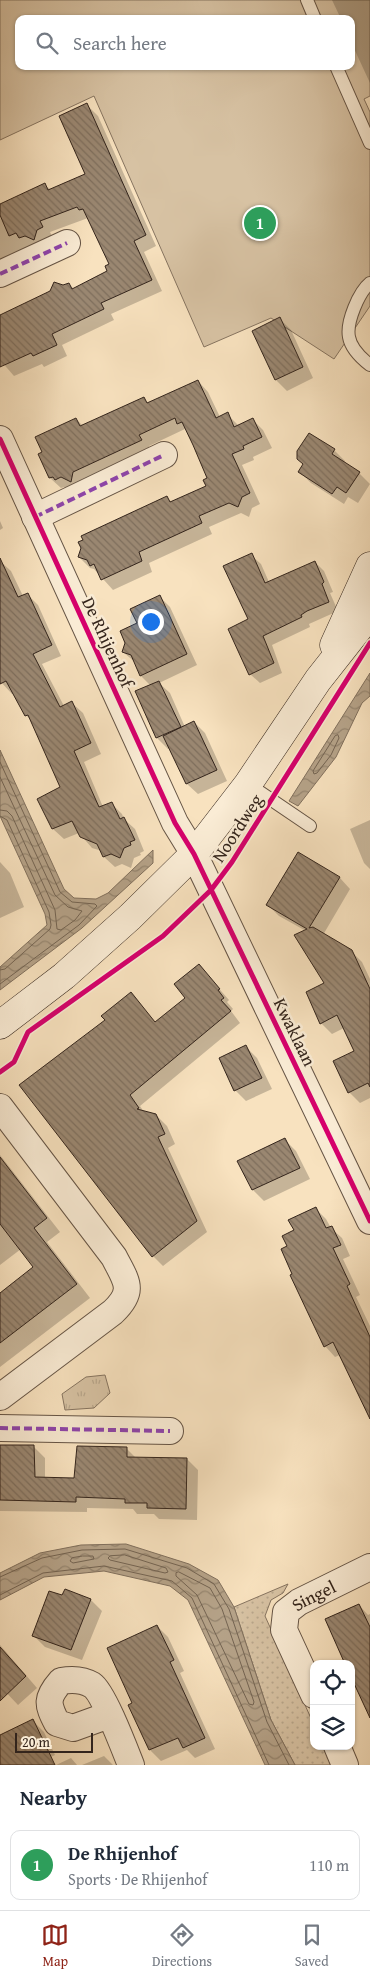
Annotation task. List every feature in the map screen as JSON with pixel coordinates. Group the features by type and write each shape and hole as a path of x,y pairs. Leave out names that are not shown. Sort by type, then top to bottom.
{"street":[{"path":"0,274 67,243"},
{"name":"De Rhijenhof","path":"0,439 175,823 194,854"},
{"path":"35,517 164,455"},
{"name":"Noordweg","path":"0,1025 64,976 130,917 194,854 248,784 363,610 370,566"},
{"name":"Kwaklaan","path":"194,854 370,1222"},
{"path":"0,1107 114,1257 127,1282 125,1300 112,1312 0,1397"},
{"path":"0,1428 170,1431"},
{"name":"Singel","path":"310,1686 284,1630 286,1612 299,1602 370,1567"},
{"path":"109,1715 131,1765"},
{"path":"339,1750 346,1765"}],"lane":[{"path":"307,0 313,15"},
{"path":"338,70 370,143"},
{"path":"370,283 364,287 353,309 348,337 358,355 370,365"},
{"path":"248,784 310,826"}],"green space":[{"path":"0,0 370,0 370,96 364,99 370,112 370,306 334,359 271,318 204,347 94,96 0,140"},
{"path":"105,1375 110,1393 94,1408 65,1410 62,1394 86,1377"},
{"path":"288,1584 283,1593 271,1600 265,1616 310,1716 310,1750 325,1750 332,1765 295,1765 271,1720 234,1607"}],"water":[{"path":"370,673 370,696 362,703 336,757 298,806 289,801"},
{"path":"0,750 64,889 74,898 96,899 108,893 153,850 153,863 82,928 0,990 0,967 47,925 45,914 0,816"},
{"path":"126,1544 189,1564 218,1580 234,1607 271,1720 295,1765 265,1765 188,1600 170,1586 104,1571 44,1577 0,1600 0,1573 40,1553 81,1545"}],"building":[{"path":"87,103 146,235 134,241 152,280 101,303 104,309 52,334 57,345 33,356 31,353 0,367 0,315 50,291 54,282 63,285 69,283 72,289 107,271 105,266 109,264 83,209 79,210 77,207 40,221 43,227 37,230 34,240 25,236 19,238 16,233 9,236 0,215 0,204 45,183 48,190 85,174 59,116"},
{"path":"280,317 303,367 275,380 252,331"},
{"path":"198,380 216,418 228,412 234,427 253,418 262,437 243,446 244,449 232,454 250,493 242,497 238,507 229,503 199,516 202,523 139,552 142,561 101,580 94,564 90,566 87,560 78,557 81,548 78,542 83,540 81,536 167,496 170,502 206,486 203,480 207,478 193,445 182,422 177,424 175,418 139,435 142,440 73,472 71,482 61,477 55,480 53,477 49,478 38,454 42,452 35,437 76,418 80,426 144,397 147,403"},
{"path":"309,433 335,449 332,454 360,472 346,493 337,487 332,494 298,472 303,464 297,459 297,451"},
{"path":"252,553 265,583 315,561 324,582 322,584 329,602 307,611 301,615 302,617 263,636 274,663 249,675 228,629 248,619 223,566"},
{"path":"0,558 18,597 28,593 52,645 33,654 60,707 72,701 91,743 74,751 99,807 112,802 120,819 124,817 135,840 130,842 131,845 124,848 120,858 111,854 103,857 97,844 80,837 72,821 52,829 37,799 60,787 28,715 25,716 6,681 0,684"},
{"path":"160,595 187,654 140,676 131,655 122,652 125,643 120,631 137,623 130,609"},
{"path":"159,681 181,727 156,738 135,691"},
{"path":"194,721 217,770 186,784 163,736"},
{"path":"298,852 340,877 309,928 313,927 352,950 370,989 370,1087 368,1083 348,1093 333,1061 354,1051 337,1015 320,1024 306,992 324,983 294,935 307,929 266,905"},
{"path":"199,964 220,989 218,990 224,998 221,1000 231,1011 130,1095 139,1108 137,1109 156,1114 165,1134 158,1137 197,1221 152,1257 19,1085 105,1020 101,1016 131,992 155,1022 185,998 174,984"},
{"path":"246,1045 262,1078 234,1091 219,1058"},
{"path":"285,1138 300,1168 252,1190 237,1161"},
{"path":"0,1157 47,1218 34,1228 77,1284 0,1343 0,1293 33,1267 0,1224"},
{"path":"316,1207 326,1228 332,1226 341,1245 333,1248 350,1284 347,1286 370,1337 370,1419 333,1342 324,1347 290,1275 292,1274 281,1249 287,1246 282,1236 294,1230 288,1220"},
{"path":"0,1445 34,1445 35,1477 74,1478 77,1446 127,1447 127,1457 187,1458 186,1509 147,1508 147,1503 125,1503 125,1499 76,1497 76,1502 0,1500"},
{"path":"65,1589 91,1599 71,1650 32,1636 49,1591 62,1595"},
{"path":"359,1604 370,1627 370,1718 355,1686 355,1660 343,1660 325,1619"},
{"path":"157,1625 174,1660 170,1662 205,1738 183,1748 178,1738 149,1750 128,1705 132,1703 107,1648"},
{"path":"0,1647 26,1676 0,1701"},
{"path":"33,1719 55,1765 0,1765 0,1735"}],"marked path":[{"path":"0,274 67,243"},
{"path":"35,517 164,455"},
{"path":"0,1428 170,1431"}],"cycle path":[{"path":"0,439 175,823 194,854 370,1221"},
{"path":"0,1072 14,1062 28,1032 163,936 211,890 232,862 370,643"}],"place":[{"name":"De Rhijenhof","path":"260,223"}]}
